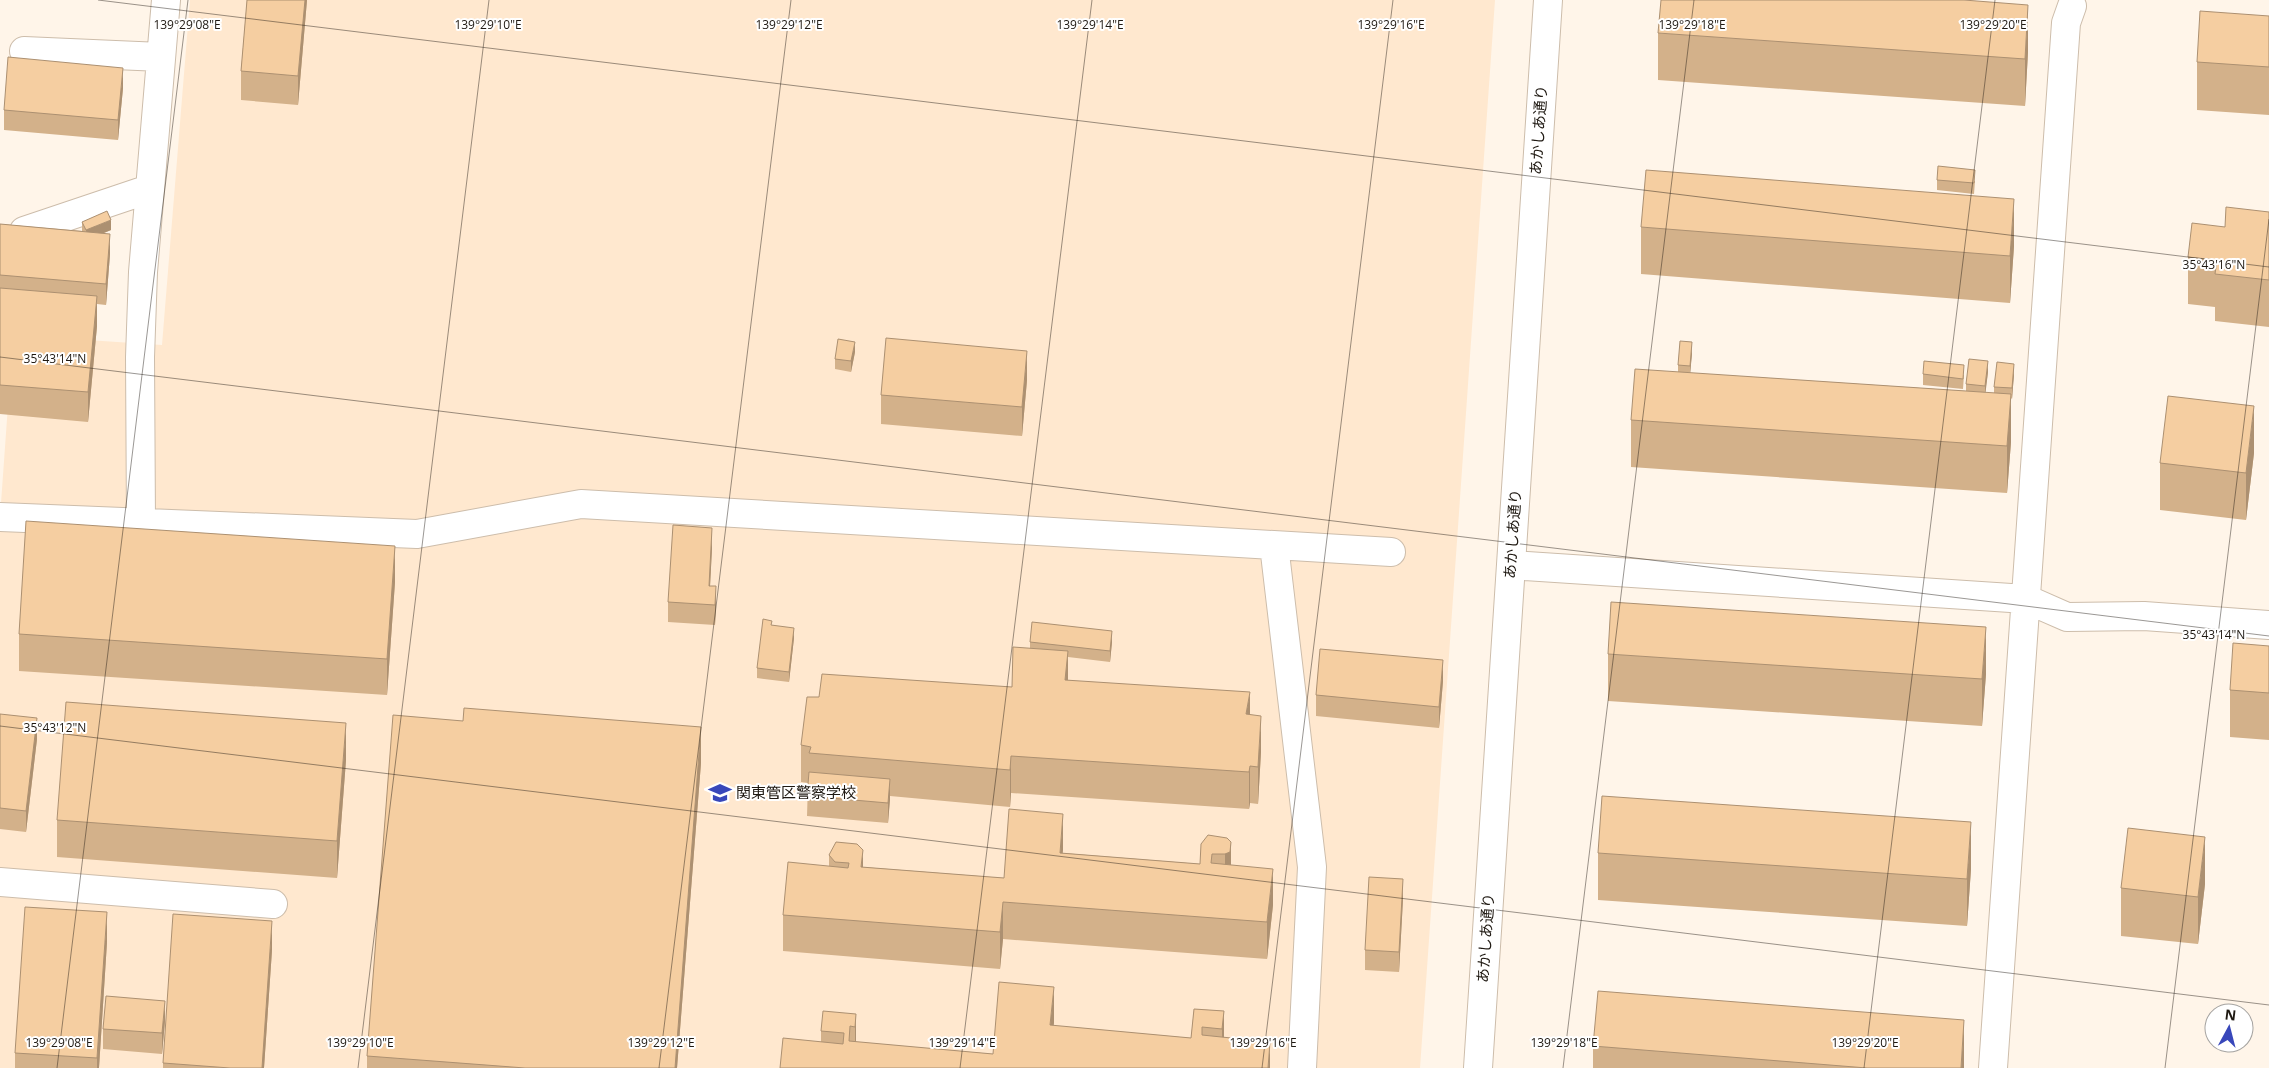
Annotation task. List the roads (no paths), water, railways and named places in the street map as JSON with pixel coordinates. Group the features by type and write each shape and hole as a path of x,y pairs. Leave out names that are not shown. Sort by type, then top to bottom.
{"street":[{"path":"141,523 140,357 143,272 166,0"},
{"name":"あかしあ通り","path":"1478,1068 1548,0"},
{"path":"1993,1068 2066,23 2072,6"},
{"path":"24,51 160,57"},
{"path":"24,231 149,189"},
{"path":"0,517 417,534 582,504 1391,552"},
{"path":"1274,544 1312,868 1302,1068"},
{"path":"1511,565 2026,599 2067,617 2144,616 2269,625"},
{"path":"0,882 273,904"}],"place":[{"name":"関東管区警察学校","path":"720,793"}]}
